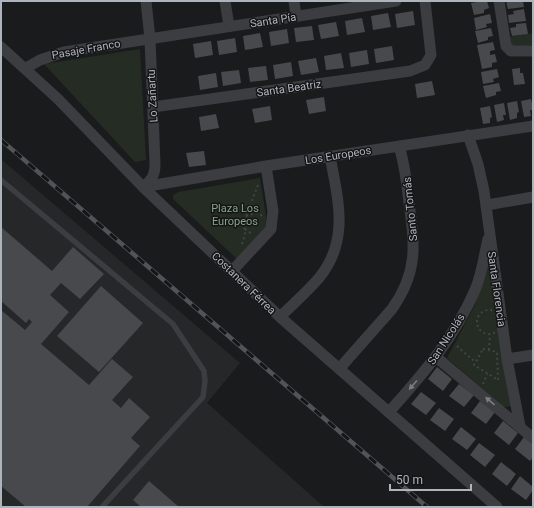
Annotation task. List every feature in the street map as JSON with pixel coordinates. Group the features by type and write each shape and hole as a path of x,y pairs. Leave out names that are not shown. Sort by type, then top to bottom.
{"street":[{"name":"Lo Zañartu","path":"143,187 149,182 155,173 150,39 146,1"},
{"path":"225,1 229,26"},
{"path":"294,1 296,16"},
{"name":"Santa Pía","path":"150,39 296,16 358,4 396,1"},
{"name":"Santa Beatriz","path":"153,107 410,71 425,65 431,55 425,1"},
{"path":"499,1 506,46 511,51 533,51"},
{"name":"Pasaje Franco","path":"26,68 54,54 150,39"},
{"name":"Costanera Férrea","path":"1,47 26,68 143,187 280,317 497,507"},
{"name":"Los Europeos","path":"143,187 266,166 533,126"},
{"name":"Santa Florencia","path":"468,136 481,176 487,205 507,359 520,426"},
{"name":"Santo Tomás","path":"339,369 392,309 402,293 409,276 414,252 413,236 404,164 399,146"},
{"path":"280,317 318,279 329,264 336,246 340,215 330,156"},
{"path":"232,271 271,229 273,211 266,166"},
{"path":"487,205 533,197"},
{"name":"San Nicolás","path":"389,412 436,358 458,325 480,276 490,231"},
{"path":"507,359 533,355"},
{"path":"436,358 533,438"}],"lane":[{"path":"1,180 173,324 204,371 206,381 203,397 102,507"}],"path":[{"path":"240,249 245,235 245,216 266,166"},
{"path":"245,216 256,213 263,216 267,222"},
{"path":"245,229 253,235"},
{"path":"489,310 497,313 501,321 498,331 490,334 483,333 476,325 478,315 489,310"},
{"path":"489,350 490,334"},
{"path":"449,339 475,362 474,365 498,380 497,352 483,349 475,362"}],"shaded area":[{"path":"1,159 240,363 207,403 324,507 1,507"}],"green space":[{"path":"533,33 533,45 516,48 510,44 509,37"},
{"path":"140,49 146,160 135,162 44,64"},
{"name":"Plaza Los Europeos","path":"260,178 268,229 238,260 173,199 173,195 178,192"},
{"path":"489,248 514,406 504,407 447,358 475,305"}],"building":[{"path":"487,1 489,8 484,10 484,13 474,15 471,3"},
{"path":"506,1 523,1 524,7 508,9"},
{"path":"524,9 526,21 509,23 508,15 514,14 513,11"},
{"path":"413,11 415,25 397,28 395,14"},
{"path":"388,13 391,27 373,30 371,16"},
{"path":"490,14 492,23 486,24 487,27 476,30 474,18"},
{"path":"362,18 365,32 347,35 345,21"},
{"path":"336,22 339,36 321,39 318,25"},
{"path":"526,23 528,34 512,36 510,28 516,27 516,24"},
{"path":"312,26 314,40 296,42 294,28"},
{"path":"491,28 493,36 488,37 488,40 478,43 475,31"},
{"path":"287,29 289,43 271,46 269,32"},
{"path":"260,33 263,47 245,50 243,36"},
{"path":"235,38 237,52 219,55 217,41"},
{"path":"211,41 213,55 195,58 193,44"},
{"path":"493,42 495,50 490,51 490,55 495,54 497,62 492,63 492,67 482,69 477,45"},
{"path":"392,46 394,60 376,63 374,49"},
{"path":"367,50 369,64 351,67 349,53"},
{"path":"341,53 344,68 326,70 324,56"},
{"path":"316,58 319,72 301,75 298,61"},
{"path":"291,62 293,76 275,79 273,65"},
{"path":"266,66 268,80 250,82 248,68"},
{"path":"520,68 520,73 523,73 525,84 514,85 512,69"},
{"path":"497,69 499,77 493,79 494,82 483,84 481,72"},
{"path":"239,70 241,83 223,86 221,72"},
{"path":"216,73 218,87 200,90 198,76"},
{"path":"432,81 435,95 417,98 415,84"},
{"path":"499,83 501,91 496,92 496,95 486,98 483,86"},
{"path":"324,97 326,111 309,114 306,100"},
{"path":"531,99 533,110 530,110 531,116 524,117 521,101"},
{"path":"517,101 519,112 517,113 517,118 510,120 507,103"},
{"path":"504,103 506,115 503,115 504,120 497,122 494,105"},
{"path":"270,106 272,120 255,123 252,109"},
{"path":"490,106 492,117 490,118 490,123 483,124 480,108"},
{"path":"216,114 219,128 201,131 199,117"},
{"path":"204,151 206,165 189,167 186,153"},
{"path":"1,227 52,271 73,247 104,274 80,299 61,283 50,295 69,312 41,344 89,385 112,359 133,377 112,400 121,408 129,398 150,417 131,438 140,446 87,507 26,507 1,486 1,310 25,330 32,322 29,319 26,323 1,301"},
{"path":"101,286 143,323 99,372 57,336"},
{"path":"437,367 452,379 443,391 428,379"},
{"path":"459,384 474,395 464,407 449,396"},
{"path":"421,392 436,403 426,415 411,404"},
{"path":"480,401 495,412 486,424 471,413"},
{"path":"439,408 454,419 445,431 430,420"},
{"path":"503,421 518,433 509,445 494,433"},
{"path":"461,427 476,439 467,450 452,439"},
{"path":"524,437 533,444 533,457 530,461 515,449"},
{"path":"479,443 495,455 485,467 470,455"},
{"path":"501,462 516,474 507,486 492,474"},
{"path":"520,476 533,487 533,490 526,500 511,489"},
{"path":"149,481 179,507 141,507 133,500"}],"railway":[{"path":"1,140 427,507"}]}
